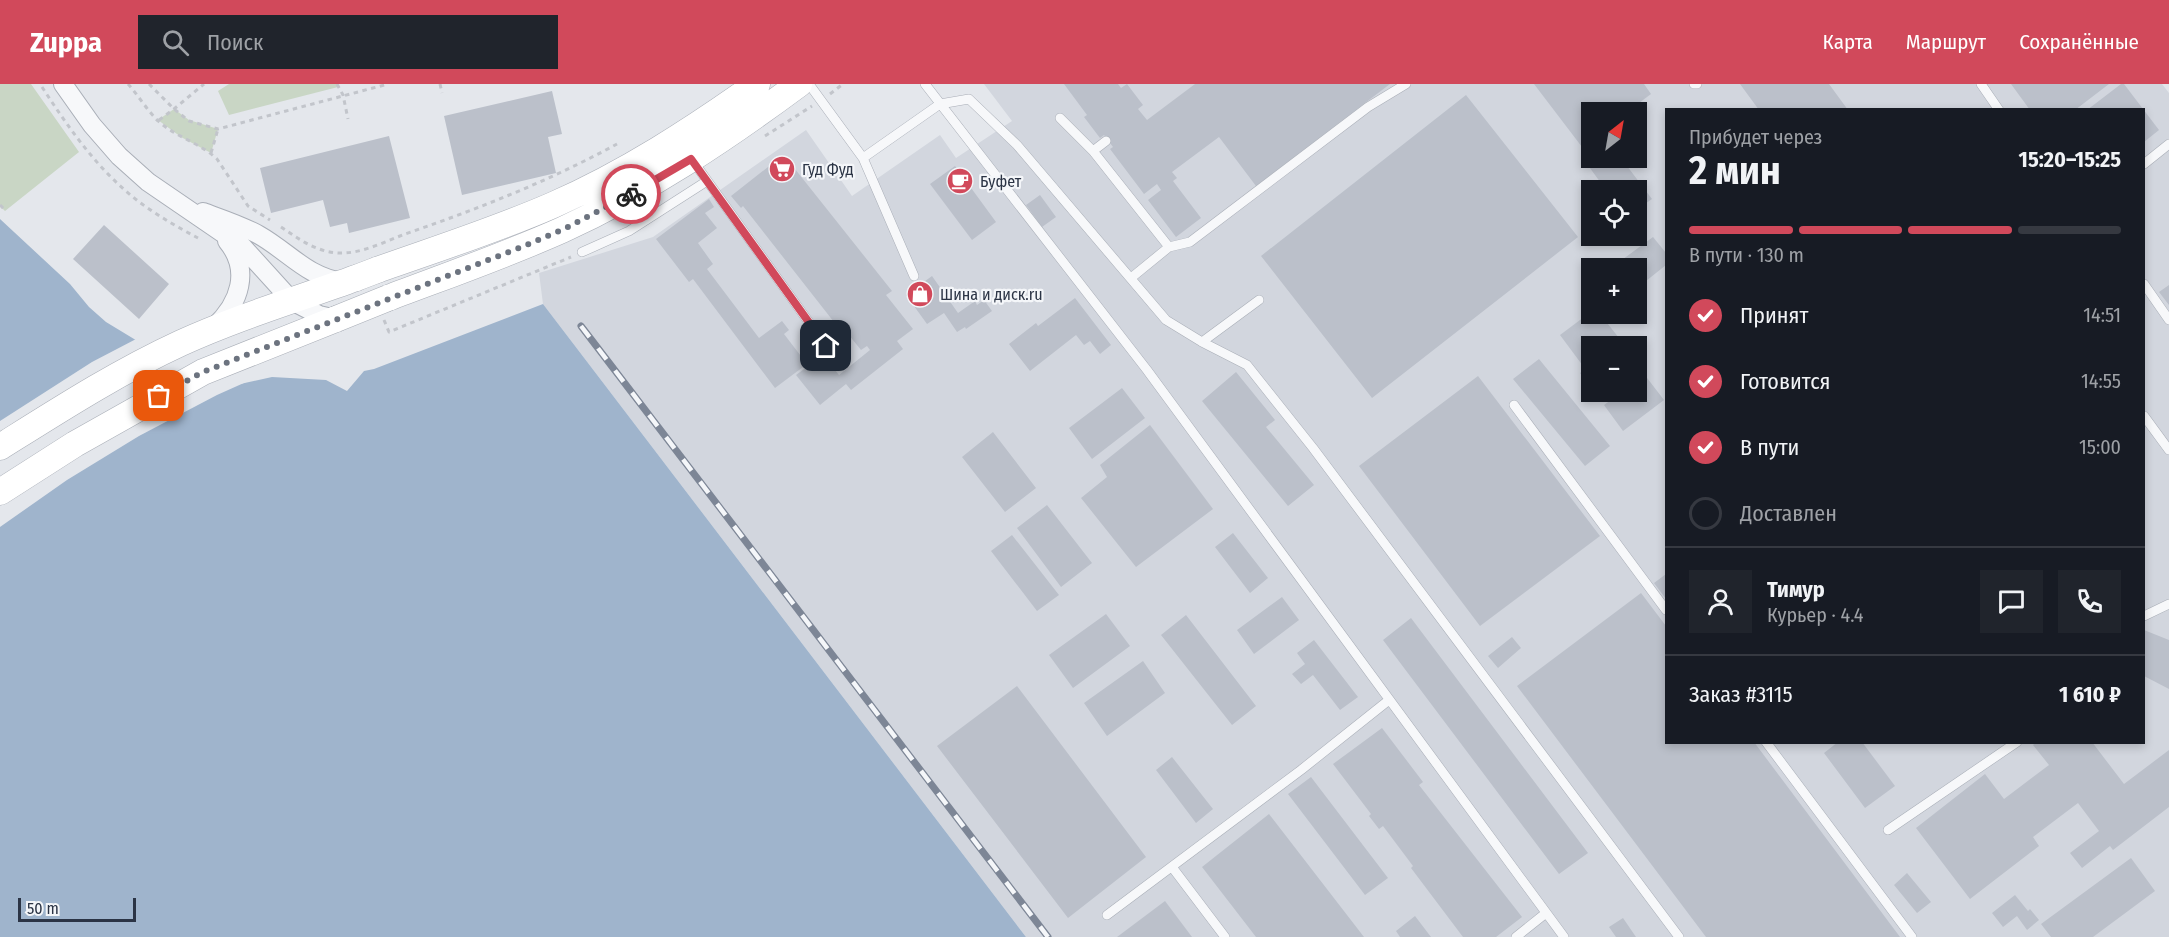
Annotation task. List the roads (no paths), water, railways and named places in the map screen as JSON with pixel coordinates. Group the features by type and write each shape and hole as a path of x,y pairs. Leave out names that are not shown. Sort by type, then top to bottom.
{"main road":[{"path":"0,447 107,381 182,343 553,205 657,151 757,84"},
{"path":"0,492 75,444 203,372 564,229 691,159 799,84"}],"street":[{"path":"63,84 92,125 119,156 148,182 213,224 243,247 292,301 320,315 336,319"},
{"path":"213,224 258,234 321,278 359,277"},
{"path":"208,333 232,305 241,271 233,248 213,224"},
{"path":"359,277 352,283 350,290 356,303 363,306 379,302"}],"lane":[{"path":"809,84 863,158 914,276"},
{"path":"925,84 1147,370 1564,937"},
{"path":"1131,278 1170,247 1190,242 1368,107 1406,84"},
{"path":"1982,84 1998,108"},
{"path":"863,158 940,105 969,99 1017,145 1167,320 1202,342 1247,365 1255,374 1313,448 1679,937"},
{"path":"1060,118 1093,151 1170,247"},
{"path":"1093,151 1106,141"},
{"path":"2145,163 2169,144"},
{"path":"691,159 826,346"},
{"path":"582,252 630,231 707,181"},
{"path":"2145,285 2169,320"},
{"path":"1202,342 1260,300"},
{"path":"1514,405 1665,608"},
{"path":"2145,417 2169,450"},
{"path":"2145,616 2169,604"},
{"path":"1107,915 1301,770 1389,700"},
{"path":"1767,744 1911,937"},
{"path":"1888,830 2014,744"},
{"path":"1172,867 1225,937"},
{"path":"1516,937 1546,913"}],"water":[{"path":"0,219 70,284 89,307 106,322 222,388 272,377 326,380 347,391 364,371 543,304 1026,937 0,937"}],"railway":[{"path":"581,326 1048,937"}],"place":[{"name":"Гуд Фуд","path":"782,169"},
{"name":"Буфет","path":"960,181"},
{"name":"Шина и диск.ru","path":"920,294"}]}
